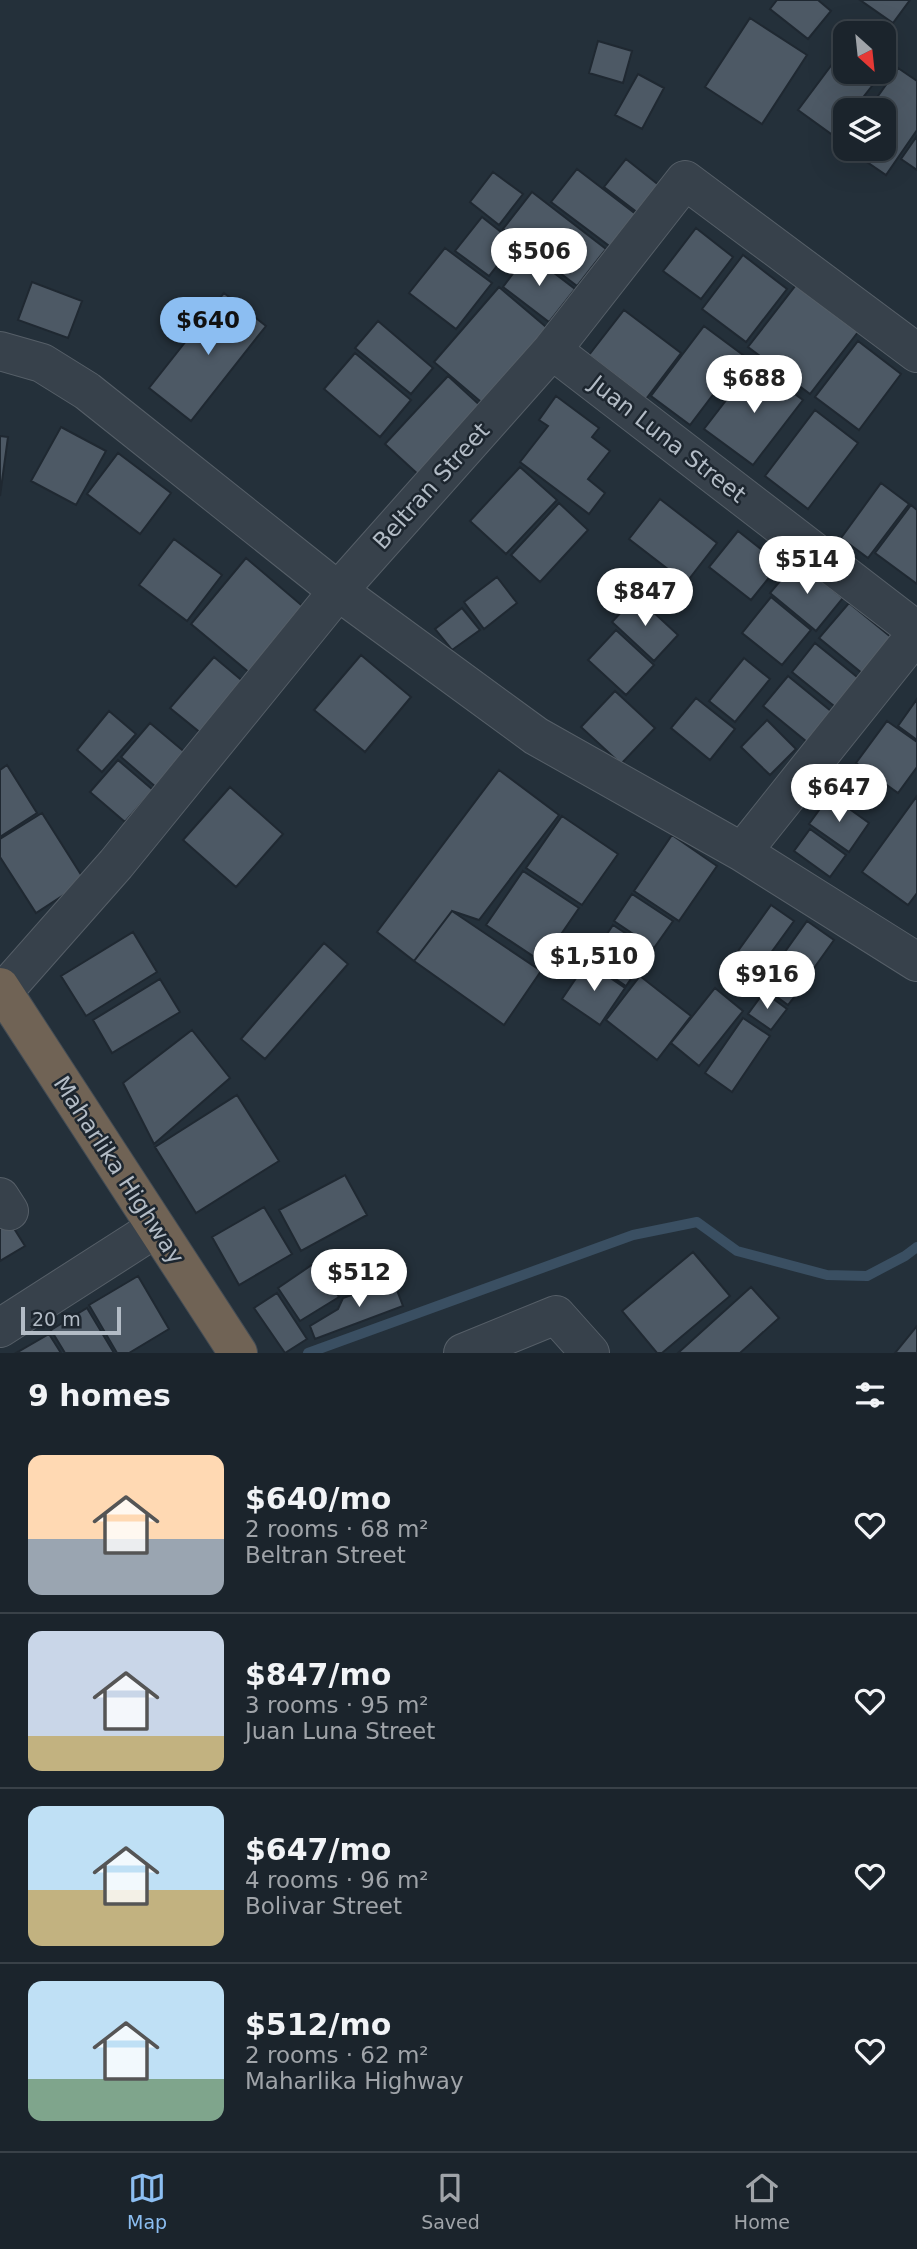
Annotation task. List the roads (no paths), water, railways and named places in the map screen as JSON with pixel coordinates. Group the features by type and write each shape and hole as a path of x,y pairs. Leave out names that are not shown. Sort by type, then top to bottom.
{"highway":[{"name":"Maharlika Highway","path":"2,990 238,1353"}],"street":[{"name":"Beltran Street","path":"2,990 116,864 338,591 552,350 685,180 907,347"},
{"name":"Juan Luna Street","path":"552,350 917,632"},
{"path":"0,351 42,363 87,391 338,591 536,736 742,852 917,962"},
{"path":"742,852 917,632"},
{"path":"0,1328 156,1228"},
{"path":"463,1353 556,1315 590,1353"}],"waterway":[{"path":"308,1353 633,1235 697,1222 737,1251 827,1275 867,1276 917,1247"}]}
